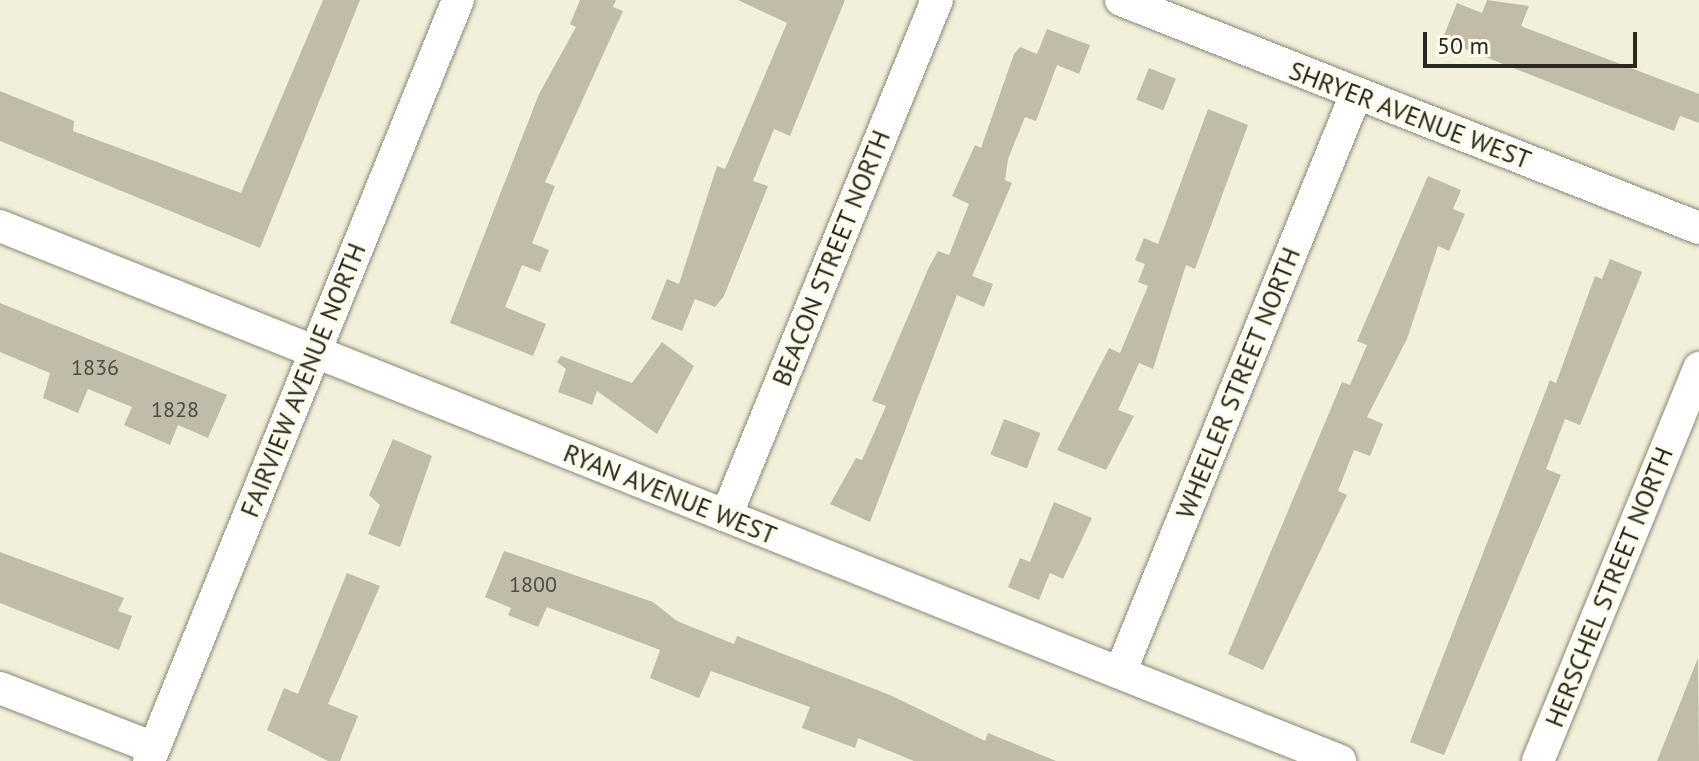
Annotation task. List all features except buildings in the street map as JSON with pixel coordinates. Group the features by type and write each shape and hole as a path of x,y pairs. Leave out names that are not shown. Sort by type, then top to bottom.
{"street":[{"name":"FAIRVIEW AVENUE NORTH","path":"151,755 458,0"},
{"name":"BEACON STREET NORTH","path":"726,516 937,0"},
{"name":"SHRYER AVENUE WEST","path":"1121,0 1699,228"},
{"name":"WHEELER STREET NORTH","path":"1120,673 1356,94"},
{"name":"RYAN AVENUE WEST","path":"0,226 1340,761"},
{"name":"HERSCHEL STREET NORTH","path":"1538,761 1699,368"},
{"path":"0,688 151,755"}]}
